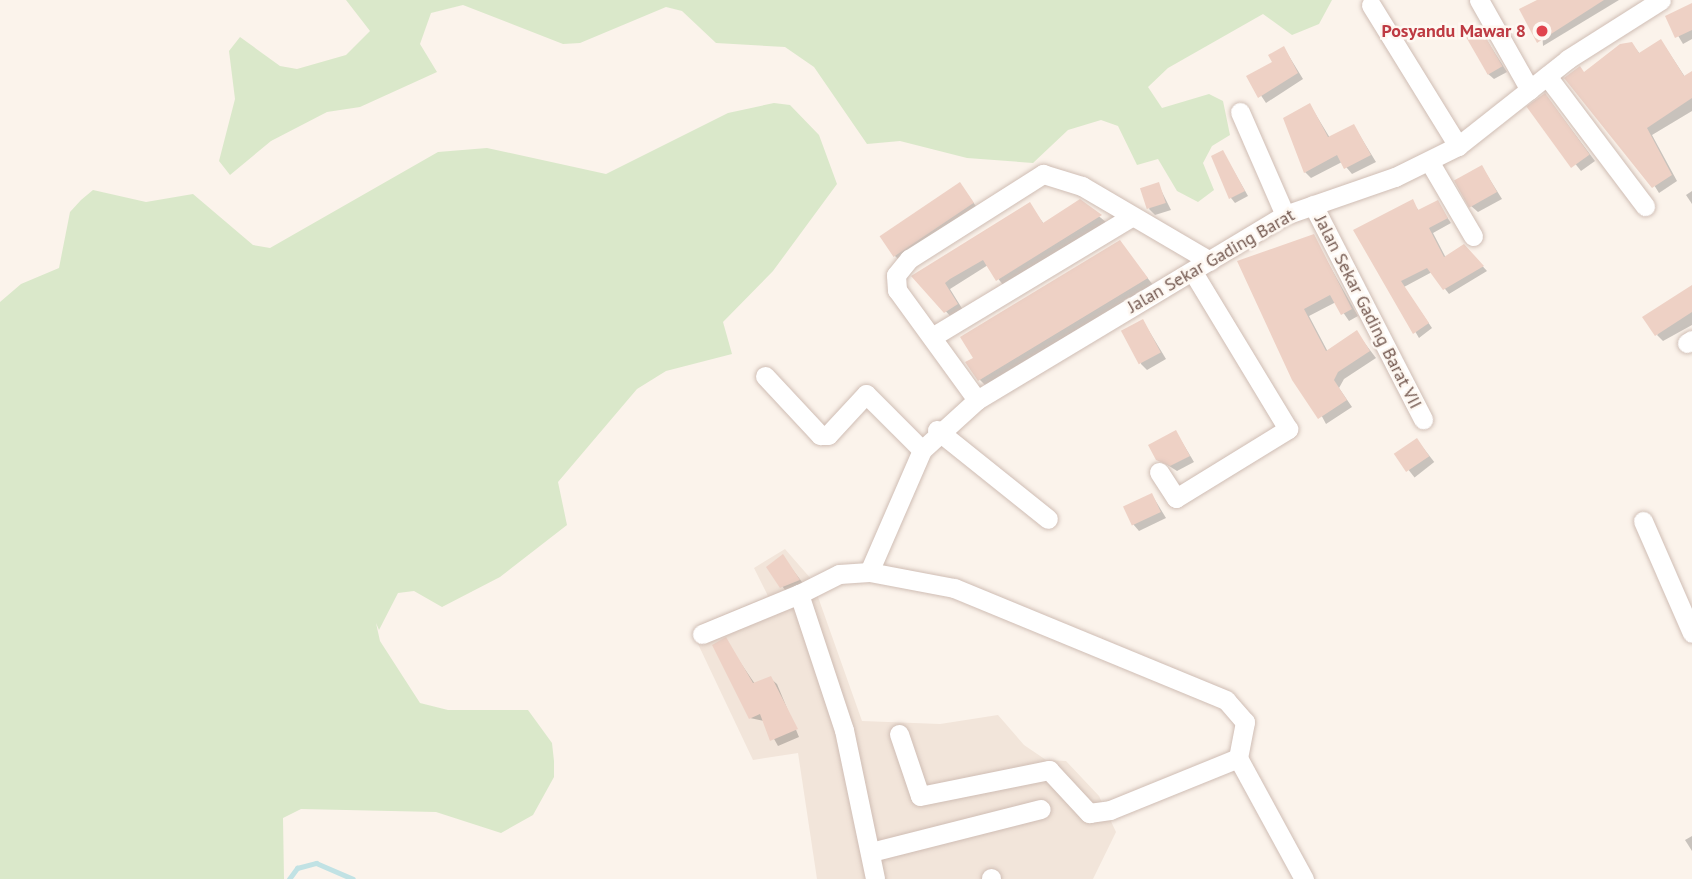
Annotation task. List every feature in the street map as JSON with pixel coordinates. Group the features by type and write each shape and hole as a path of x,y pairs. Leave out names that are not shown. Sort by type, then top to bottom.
{"street":[{"path":"1479,0 1530,90"},
{"name":"Jalan Sekar Gading Barat","path":"869,572 922,450 937,430 977,400 1285,215 1429,160 1458,146 1547,76 1661,0"},
{"path":"1371,5 1458,146"},
{"path":"1547,76 1645,206"},
{"path":"1240,112 1285,215"},
{"path":"1429,160 1473,236"},
{"path":"977,400 897,290 895,275 909,259 1043,174 1082,187 1129,218 1210,261"},
{"name":"Jalan Sekar Gading Barat VII","path":"1313,205 1423,419"},
{"path":"932,337 1129,218"},
{"path":"1159,472 1176,498 1288,429 1193,272"},
{"path":"765,376 820,435 828,435 866,394 922,450"},
{"path":"937,430 1048,519"},
{"path":"1643,521 1692,634"},
{"path":"702,634 839,575 869,572 954,588 1226,700 1245,722 1238,758 1304,879"},
{"path":"799,594 844,730 875,879"},
{"path":"899,734 920,796 1049,770 1089,813 1110,810 1238,758"},
{"path":"871,852 1041,809"}],"shaded area":[{"path":"785,549 812,580 862,721 940,724 998,715 1024,745 1046,760 1066,761 1099,796 1116,832 1093,879 817,879 798,753 753,760 698,644 699,625 768,596 754,568"}],"green space":[{"path":"346,0 1332,0 1319,24 1292,35 1263,14 1168,68 1148,87 1162,108 1209,94 1223,101 1230,135 1212,146 1203,163 1214,190 1198,202 1177,191 1158,159 1137,165 1118,126 1101,120 1068,130 1033,163 967,158 900,141 867,144 814,67 785,47 716,43 682,11 666,7 580,43 563,44 463,5 431,13 420,44 437,72 360,107 327,112 271,141 230,175 219,161 235,99 229,51 240,37 280,66 297,69 346,55 370,31"},
{"path":"774,103 790,105 819,135 837,184 773,271 723,322 732,354 666,371 637,389 558,482 567,525 500,577 442,607 414,591 398,593 379,630 376,623 380,641 420,703 448,710 528,710 552,743 554,761 554,777 533,815 501,833 436,812 301,809 283,818 284,879 0,879 0,302 21,284 59,268 70,212 81,200 93,190 146,202 193,194 253,245 270,248 438,152 487,148 606,174 728,113"}],"building":[{"path":"1537,0 1604,0 1537,43 1519,9"},
{"path":"1692,3 1692,30 1675,38 1665,16"},
{"path":"1481,29 1502,66 1488,75 1466,38"},
{"path":"1661,39 1684,76 1692,71 1692,98 1647,128 1672,175 1652,188 1564,78 1580,66 1584,72 1620,44 1632,42 1639,53"},
{"path":"1284,46 1298,73 1258,98 1246,76 1272,62 1268,55"},
{"path":"1545,93 1590,154 1571,168 1526,107"},
{"path":"1310,103 1328,137 1354,124 1371,155 1344,169 1337,155 1304,173 1283,118"},
{"path":"1223,150 1245,191 1229,199 1211,156"},
{"path":"1482,165 1497,192 1469,208 1454,181"},
{"path":"960,182 974,203 894,257 880,236"},
{"path":"1159,182 1166,203 1147,209 1140,188"},
{"path":"1080,199 1102,215 996,281 983,260 950,279 945,283 958,304 944,313 911,276 1030,202 1043,223"},
{"path":"1413,199 1418,210 1438,200 1448,218 1429,228 1444,257 1464,244 1484,266 1443,290 1427,268 1401,281 1429,323 1413,334 1353,230"},
{"path":"1314,234 1352,309 1341,315 1330,295 1304,309 1326,351 1357,330 1370,351 1338,372 1334,380 1347,400 1318,419 1292,380 1237,261"},
{"path":"1120,240 1148,278 978,381 965,362 973,358 960,337"},
{"path":"1692,285 1692,312 1655,336 1642,317"},
{"path":"1143,319 1161,353 1139,364 1121,331"},
{"path":"1176,430 1190,456 1170,466 1156,460 1148,445"},
{"path":"1417,438 1429,456 1406,472 1394,454"},
{"path":"1152,493 1161,512 1132,526 1123,507"},
{"path":"783,554 800,580 780,588 766,567"},
{"path":"726,637 753,683 771,676 798,729 770,741 760,714 749,719 712,645"}],"waterway":[{"path":"289,879 297,868 316,863 353,879"}],"place":[{"name":"Posyandu Mawar 8","path":"1542,31"}]}
